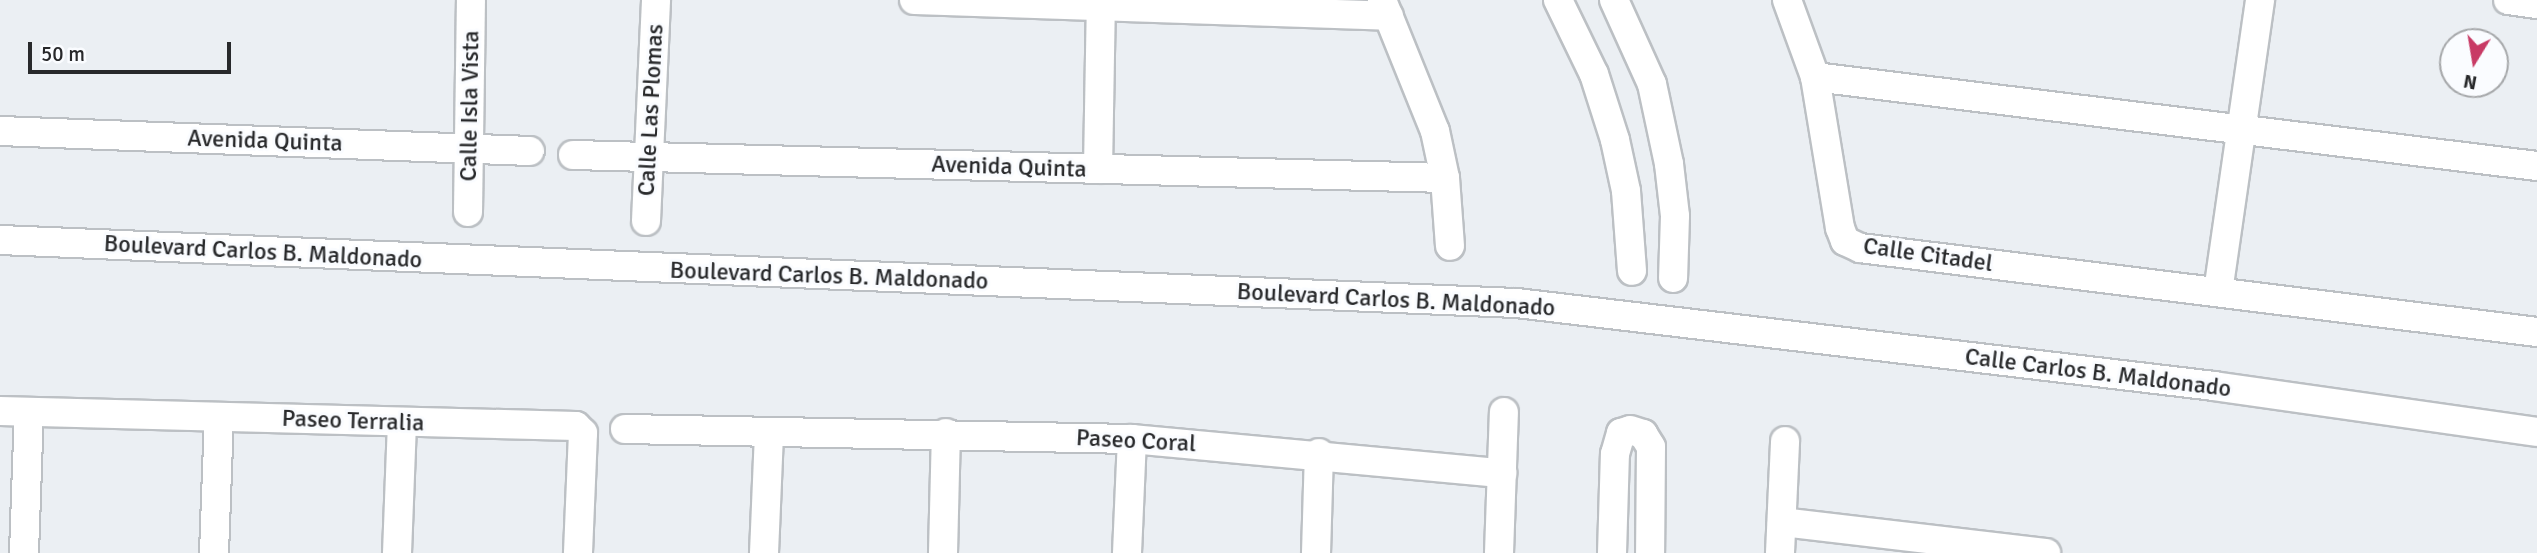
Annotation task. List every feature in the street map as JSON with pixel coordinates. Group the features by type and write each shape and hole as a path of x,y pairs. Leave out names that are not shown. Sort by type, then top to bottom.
{"street":[{"name":"Calle Isla Vista","path":"468,212 471,149 471,0"},
{"name":"Calle Las Plomas","path":"646,221 656,0"},
{"path":"914,0 1386,8 1418,79 1445,178 1450,246"},
{"path":"1558,0 1594,74 1615,140 1626,191 1632,271"},
{"path":"1614,0 1652,84 1664,137 1675,216 1673,278"},
{"name":"Calle Citadel","path":"1787,0 1815,77 1845,241 1860,248 2218,292"},
{"path":"2260,0 2239,128 2218,292 2537,332"},
{"path":"2508,0 2537,4"},
{"path":"1098,169 1101,3"},
{"path":"1815,77 2537,166"},
{"name":"Avenida Quinta","path":"0,131 530,151"},
{"name":"Avenida Quinta","path":"573,155 1445,178"},
{"name":"Boulevard Carlos B. Maldonado","path":"0,240 1517,303 1658,318"},
{"name":"Calle Carlos B. Maldonado","path":"1658,318 1773,336 2214,386 2537,432"},
{"name":"Paseo Terralia","path":"0,411 581,429 579,553"},
{"path":"1499,553 1504,412"},
{"path":"24,553 29,413"},
{"path":"214,553 219,417"},
{"path":"397,553 402,423"},
{"name":"Paseo Coral","path":"625,429 769,433 946,433 1132,439 1319,453 1502,473"},
{"path":"1612,553 1615,454 1620,433 1630,429 1643,434 1651,447 1650,553"},
{"path":"764,553 769,433"},
{"path":"943,553 946,433"},
{"path":"1127,553 1132,439"},
{"path":"1780,553 1784,441"},
{"path":"1316,553 1319,453"},
{"path":"1782,522 2046,553"}]}
